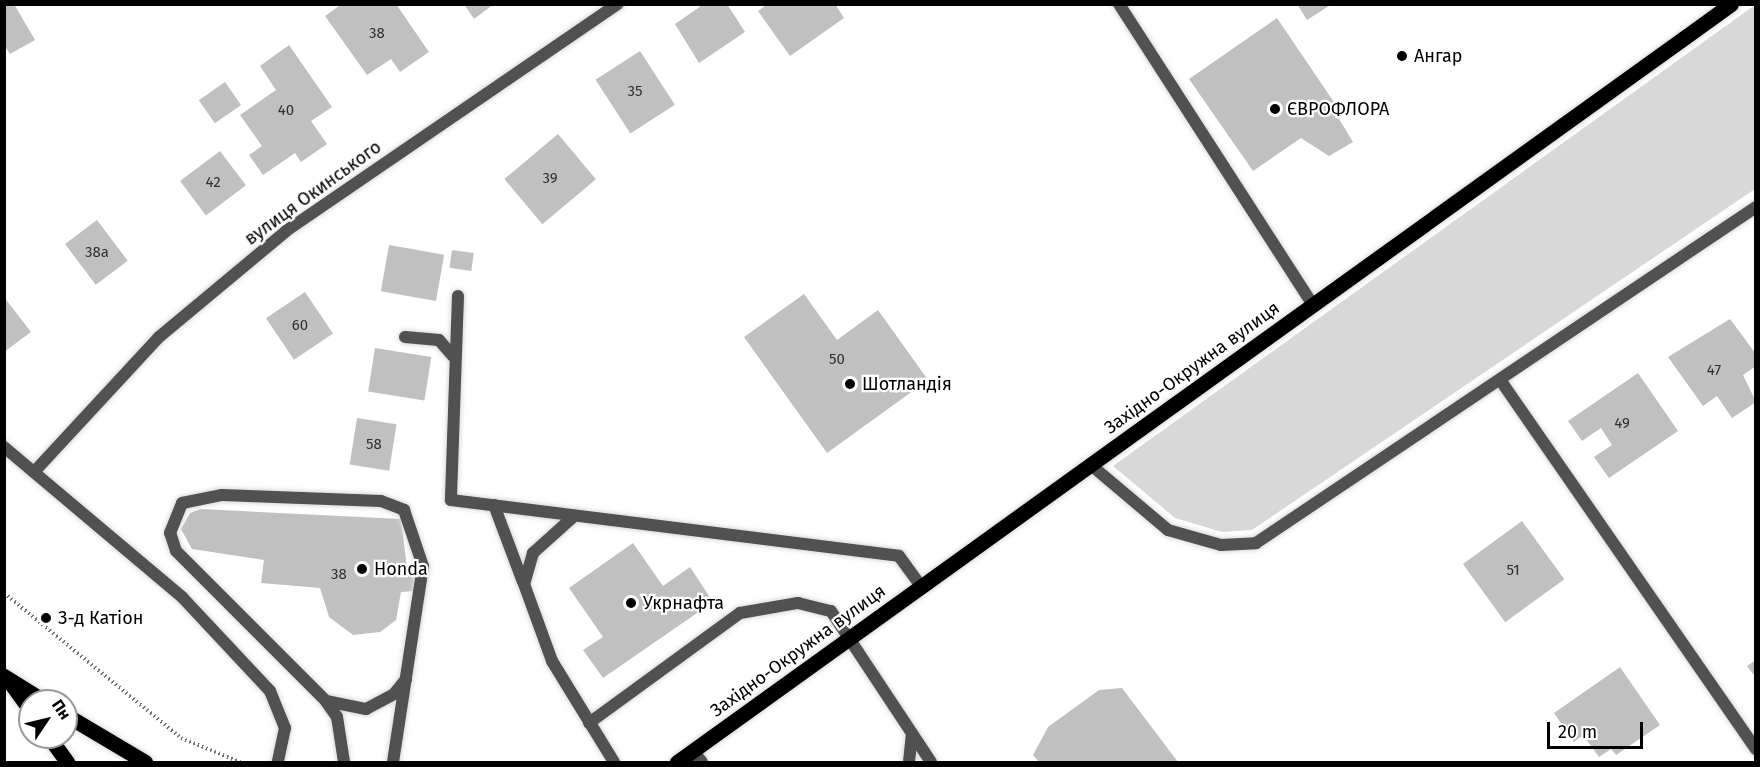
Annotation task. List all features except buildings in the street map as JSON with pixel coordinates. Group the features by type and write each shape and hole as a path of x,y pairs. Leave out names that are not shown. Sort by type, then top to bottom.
{"main road":[{"name":"Західно-Окружна вулиця","path":"677,762 698,757 850,638 921,586 1731,4"},
{"path":"7,678 25,689"},
{"path":"7,678 18,693"},
{"path":"78,722 145,762"},
{"path":"58,749 67,762"}],"street":[{"name":"вулиця Окинського","path":"34,472 159,337 286,231 618,4"},
{"path":"1119,4 1313,305"},
{"path":"1091,465 1168,530 1221,546 1256,543 1501,381 1755,207"},
{"path":"458,296 453,356 451,500 899,556 921,586"},
{"path":"405,337 444,342 453,356"},
{"path":"1501,381 1755,749"},
{"path":"4,447 182,597 270,691 285,728 278,762"},
{"path":"344,762 338,717 326,701 176,550 170,533 182,503 222,495 395,504 411,522 423,566 393,762"},
{"path":"494,505 524,584 534,624 589,723 614,762"},
{"path":"524,584 533,553 573,517"},
{"path":"589,723 740,613 798,603 831,611 931,762"},
{"path":"326,701 366,709 394,694 407,679"},
{"path":"909,762 912,733"}],"path":[{"path":"4,593 181,738 240,762"}],"shaded area":[{"path":"1755,5 1755,189 1252,530 1222,532 1175,518 1113,466"}],"place":[{"name":"Ангар","path":"1402,56"},
{"name":"ЄВРОФЛОРА","path":"1275,109"},
{"name":"Шотландія","path":"850,384"},
{"name":"Honda","path":"362,569"},
{"name":"Укрнафта","path":"631,603"},
{"name":"З-д Катіон","path":"46,618"}]}
